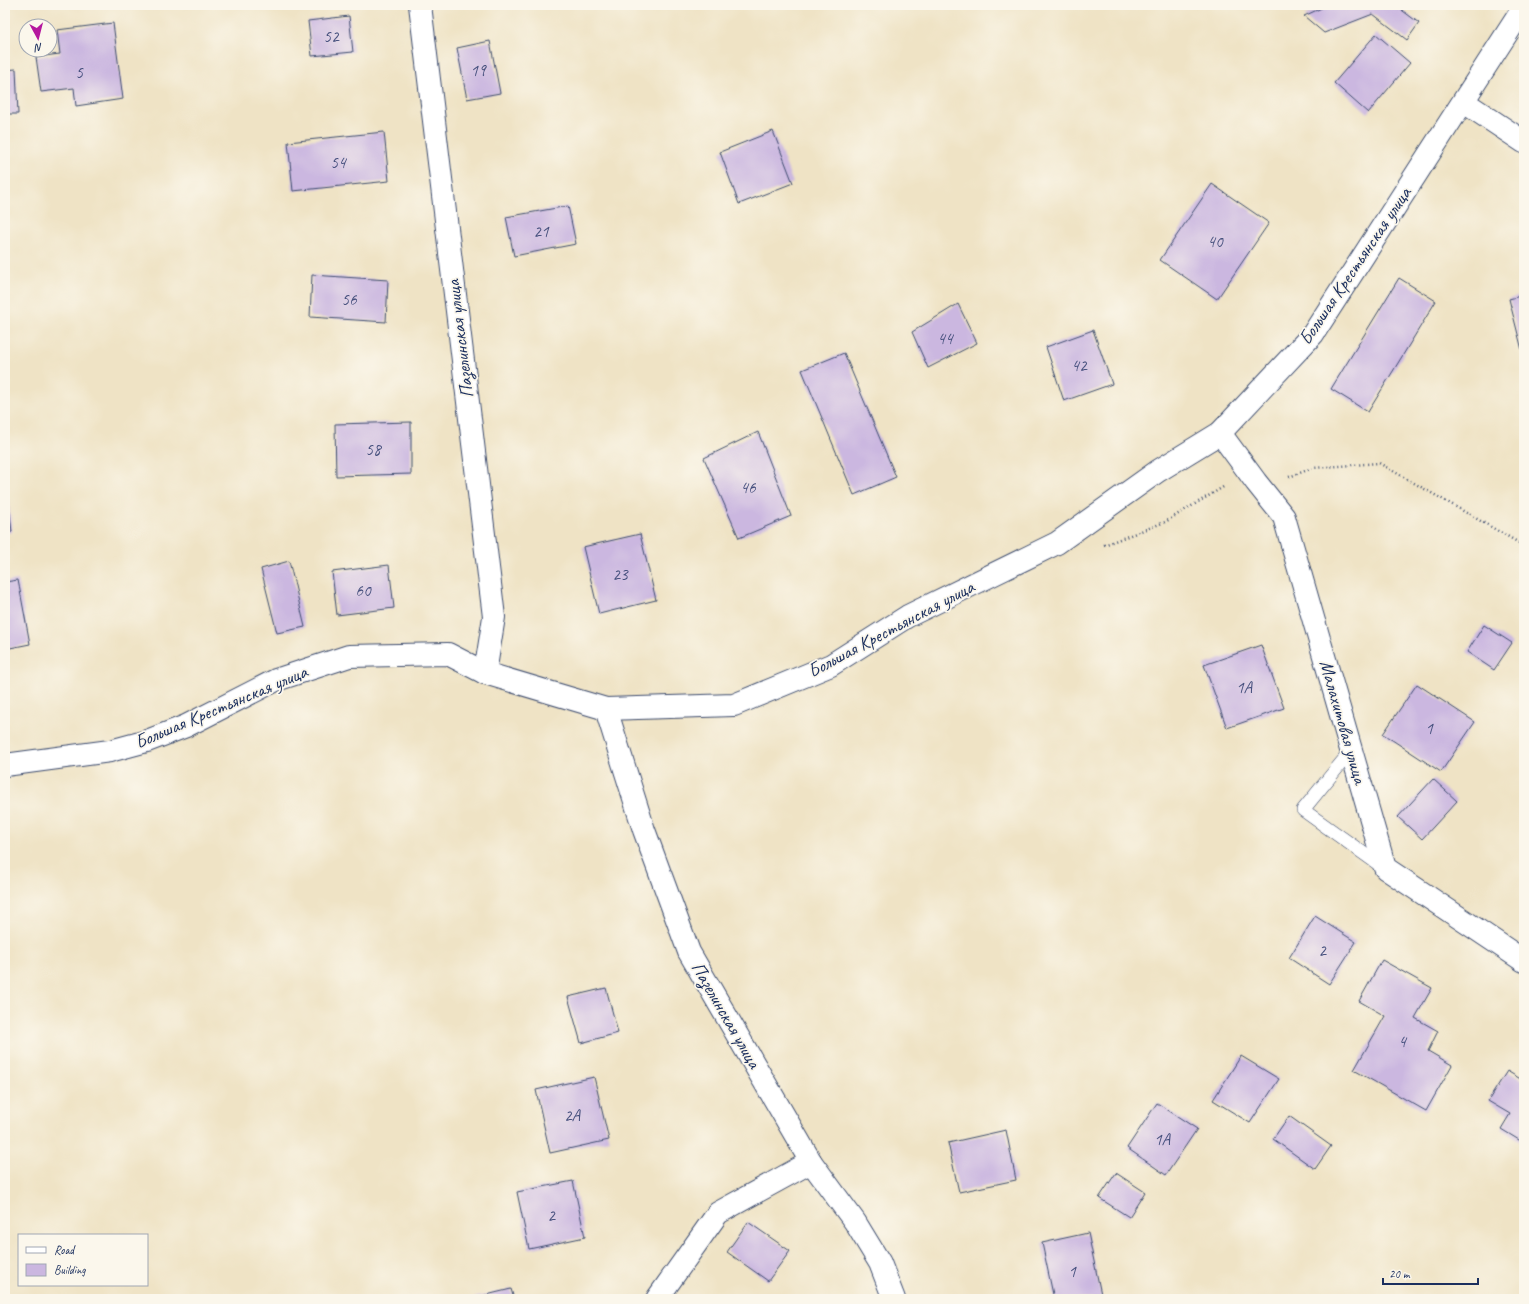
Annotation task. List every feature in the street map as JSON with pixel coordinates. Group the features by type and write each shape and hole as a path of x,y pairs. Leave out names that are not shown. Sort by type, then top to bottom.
{"street":[{"name":"Пазелинская улица","path":"420,5 494,617 484,673"},
{"name":"Большая Крестьянская улица","path":"5,765 110,751 147,742 186,726 276,680 349,656 448,654 484,673 606,709 734,705 831,665 908,616 1057,543 1158,471 1220,433 1313,334 1524,7"},
{"path":"1464,102 1524,142"},
{"name":"Малахитовая улица","path":"1220,433 1260,488 1284,517 1385,868"},
{"name":"Пазелинская улица","path":"606,709 644,830 689,952 811,1162 855,1222 880,1263 894,1299"},
{"path":"1385,868 1524,961"},
{"path":"658,1299 718,1213 811,1162"}],"lane":[{"path":"1351,751 1303,810 1385,868"}],"path":[{"path":"1102,546 1165,522 1231,482 1260,488 1313,468 1379,463 1521,544 1524,543"}],"building":[{"path":"1328,5 1395,5 1419,23 1407,40 1373,14 1324,33 1304,16"},
{"path":"349,16 353,52 312,56 308,21"},
{"path":"113,23 123,99 76,106 74,88 41,92 36,58 58,58 58,54 60,54 58,30"},
{"path":"1376,34 1410,63 1368,113 1334,83"},
{"path":"490,41 500,93 467,99 457,48"},
{"path":"16,69 18,114 5,114 5,70"},
{"path":"773,131 793,183 739,204 720,152"},
{"path":"384,132 389,181 293,191 288,142"},
{"path":"1212,184 1269,223 1217,299 1160,260"},
{"path":"568,206 576,244 514,256 506,217"},
{"path":"312,275 388,280 386,322 310,317"},
{"path":"1399,278 1436,301 1368,412 1331,389"},
{"path":"1524,295 1524,354 1523,354 1509,299"},
{"path":"958,304 977,343 928,368 912,332"},
{"path":"1093,330 1112,384 1064,401 1046,347"},
{"path":"844,353 896,477 854,495 802,370"},
{"path":"411,422 411,474 336,476 335,424"},
{"path":"758,432 791,516 739,538 704,458"},
{"path":"5,489 7,489 12,532 5,533"},
{"path":"640,534 656,600 599,614 583,547"},
{"path":"289,561 305,627 277,633 261,569"},
{"path":"389,565 394,608 337,615 332,572"},
{"path":"18,580 30,644 5,649 5,582"},
{"path":"1484,625 1512,643 1494,670 1467,652"},
{"path":"1261,645 1284,708 1227,728 1204,665"},
{"path":"1417,684 1475,722 1441,772 1383,734"},
{"path":"1433,779 1457,801 1422,839 1398,817"},
{"path":"1315,916 1356,942 1329,984 1289,958"},
{"path":"1382,960 1432,988 1415,1018 1438,1031 1428,1051 1452,1065 1426,1111 1354,1070 1385,1016 1359,1001"},
{"path":"606,988 618,1033 581,1043 568,997"},
{"path":"1241,1056 1279,1079 1250,1123 1213,1100"},
{"path":"1507,1071 1524,1081 1524,1143 1501,1129 1510,1114 1488,1101"},
{"path":"594,1077 609,1140 550,1153 536,1090"},
{"path":"1157,1103 1197,1129 1166,1175 1127,1148"},
{"path":"1289,1116 1331,1146 1315,1169 1273,1139"},
{"path":"1006,1130 1016,1180 959,1192 948,1143"},
{"path":"1116,1173 1145,1192 1129,1217 1099,1198"},
{"path":"573,1181 585,1237 529,1249 517,1192"},
{"path":"748,1222 790,1251 768,1281 727,1252"},
{"path":"1088,1233 1102,1299 1054,1299 1042,1243"},
{"path":"511,1289 514,1299 474,1299 474,1298"}]}
